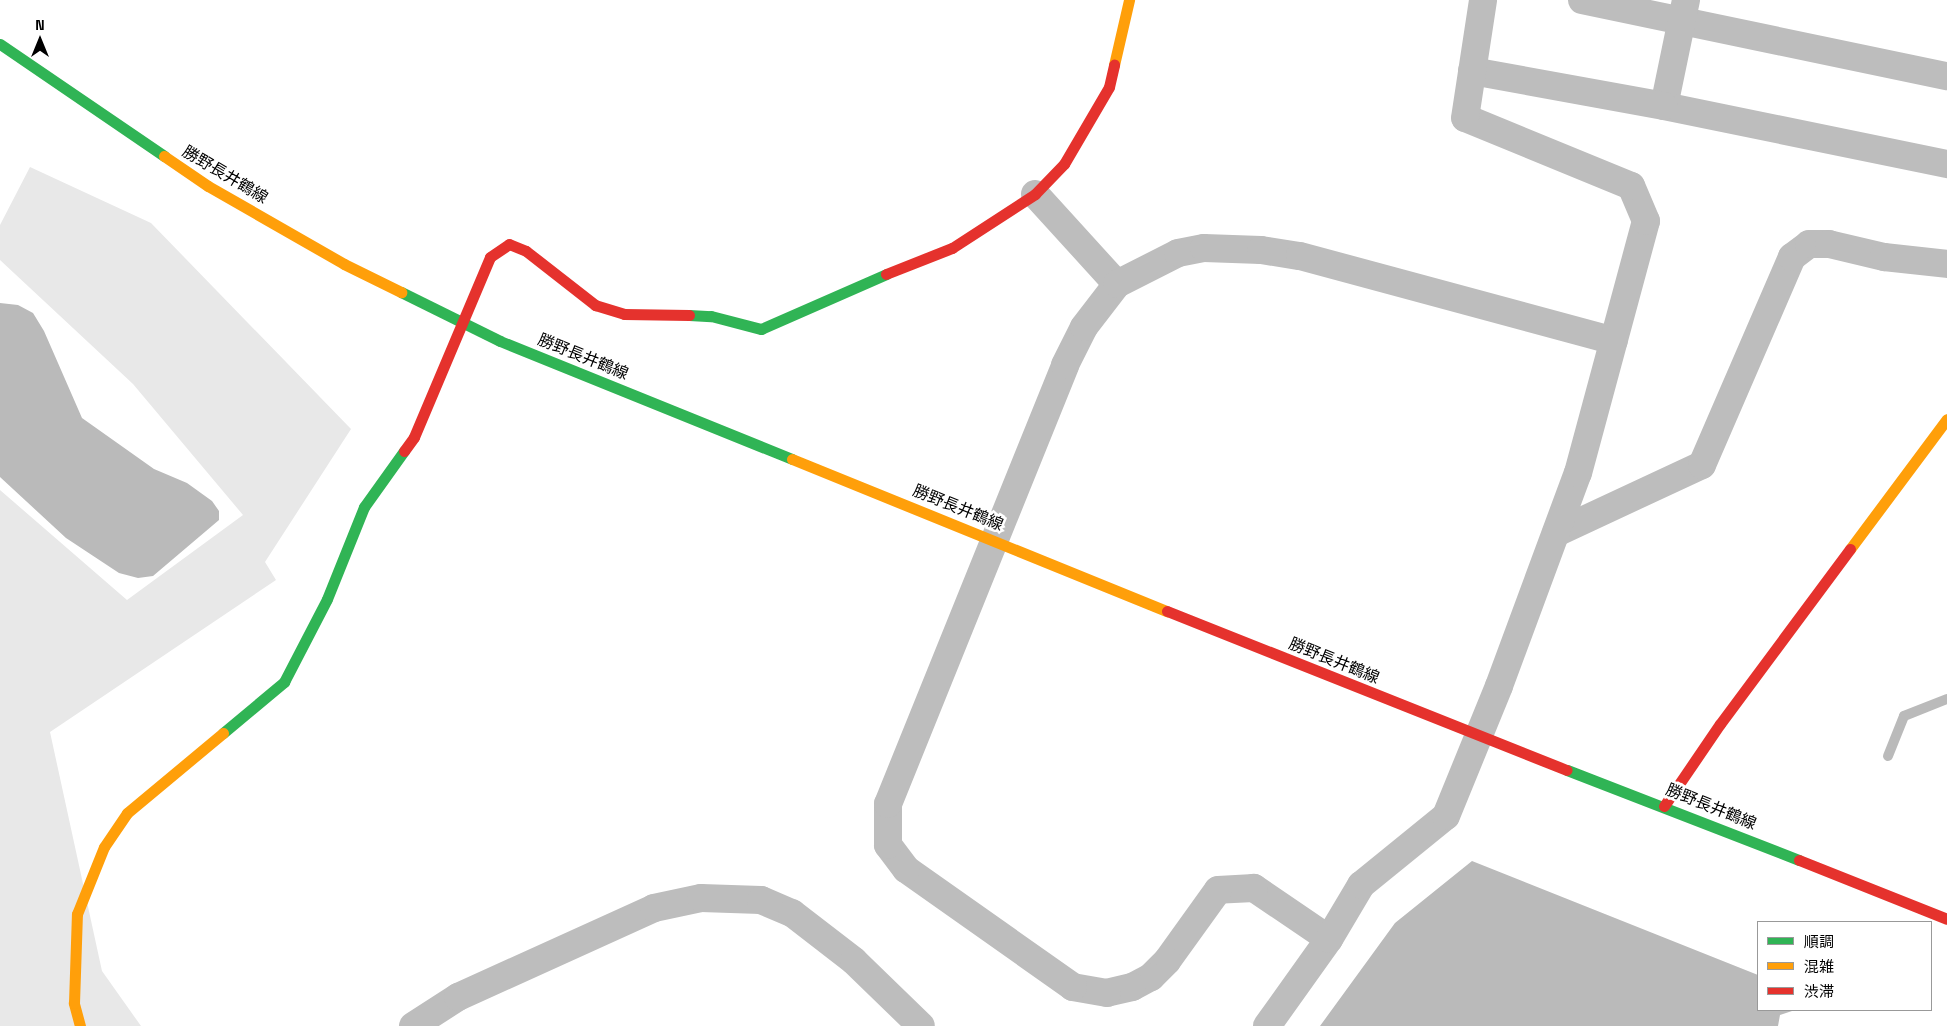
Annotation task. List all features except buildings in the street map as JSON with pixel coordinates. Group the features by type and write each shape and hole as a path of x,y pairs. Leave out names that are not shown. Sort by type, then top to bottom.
{"street":[{"path":"80,1026 74,1003 78,914 104,847 127,813 284,682 327,599 364,507 414,437 490,257 509,244 526,251 595,305 624,314 711,316 761,329 823,300 952,248 1035,194 1064,164 1109,86 1129,0"},
{"path":"1267,1026 1329,939 1361,885 1446,816 1578,473 1646,221 1631,186 1465,118 1483,0"},
{"path":"1582,0 1684,9 1947,76"},
{"path":"1664,106 1684,9"},
{"name":"勝野長井鶴線","path":"0,44 208,186 344,264 500,341 1478,737 1664,806 1947,918"},
{"path":"1472,71 1664,106 1947,164"},
{"path":"1035,194 1117,284"},
{"path":"1556,533 1702,465 1792,257 1809,244 1829,244 1884,257 1947,264"},
{"path":"1329,939 1254,888 1218,890 1167,961 1151,977 1132,987 1098,991 1073,987 906,869 888,845 888,804 1065,365 1084,326 1117,284 1178,253 1204,248 1261,250 1300,256 1614,341"},
{"path":"1664,806 1720,724 1947,419"},
{"path":"413,1026 458,997 654,908 701,898 761,900 792,912 854,961 921,1026"}],"shaded area":[{"path":"30,167 151,223 351,429 265,562 276,580 50,732 102,971 141,1026 0,1026 0,490 127,600 243,515 133,384 0,260 0,225"},
{"path":"0,303 18,305 33,313 44,331 82,418 154,469 187,483 212,501 219,511 219,520 153,576 138,578 119,573 66,538 0,477"},
{"path":"1472,861 1757,975 1757,1011 1792,1011 1780,1015 1778,1026 1320,1026 1395,923"}],"waterway":[{"path":"1888,756 1904,716 1947,699"}],"traffic: fast":[{"path":"0,44 164,156"},
{"path":"689,315 711,316 761,329 886,274"},
{"path":"401,292 500,341 792,459"},
{"path":"223,733 284,682 327,599 364,507 404,451"},
{"path":"1567,770 1799,860"}],"traffic: slow":[{"path":"1114,65 1129,0"},
{"path":"164,156 208,186 344,264 401,292"},
{"path":"1850,549 1947,419"},
{"path":"792,459 1167,611"},
{"path":"80,1026 74,1003 77,914 104,847 127,813 223,733"}],"traffic: jam":[{"path":"886,274 952,248 1035,194 1064,164 1109,87 1114,65"},
{"path":"404,451 414,437 490,257 509,244 526,251 595,305 624,314 689,315"},
{"path":"1664,806 1720,724 1850,549"},
{"path":"1167,611 1567,770"},
{"path":"1799,860 1947,919"}]}
